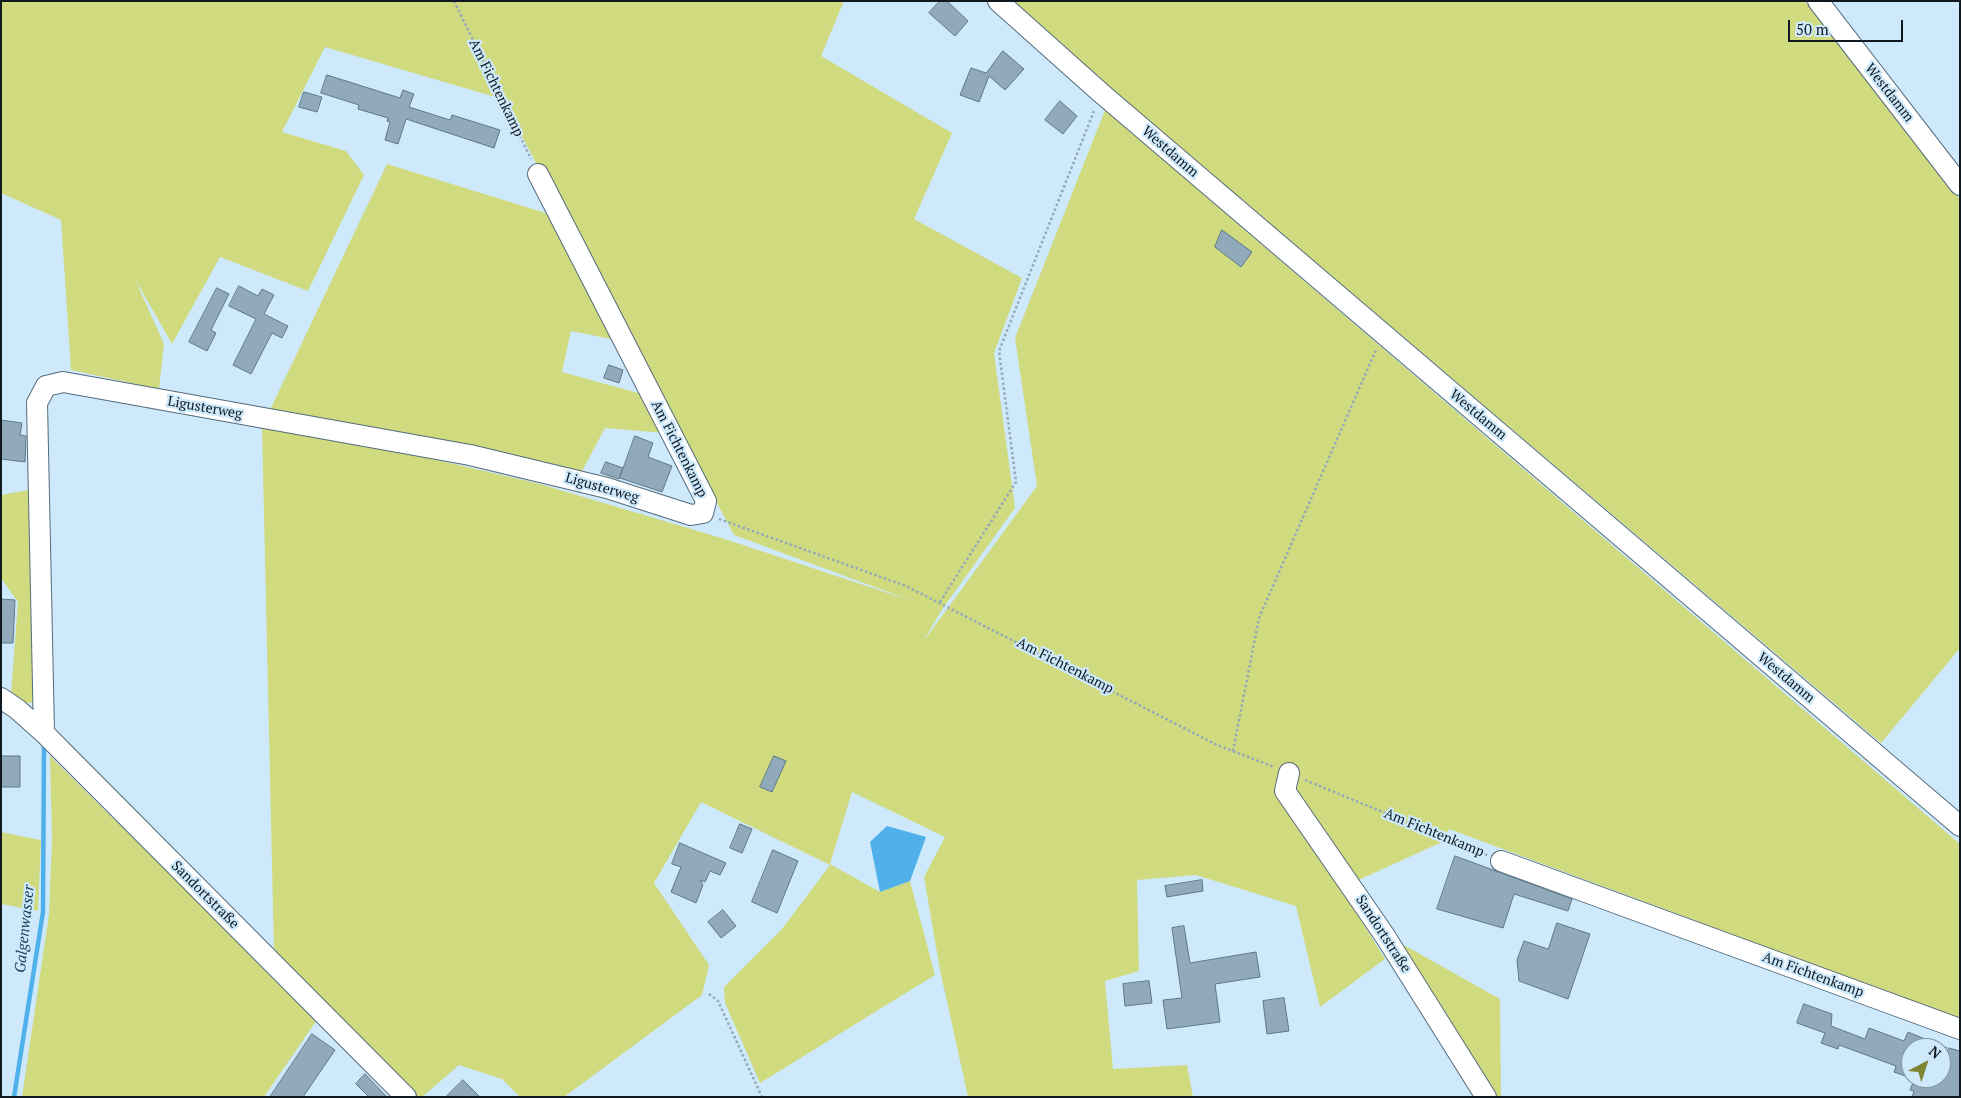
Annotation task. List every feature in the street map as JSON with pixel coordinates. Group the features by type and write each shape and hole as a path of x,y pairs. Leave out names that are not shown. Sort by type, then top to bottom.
{"street":[{"name":"Westdamm","path":"998,1 1101,93 1960,826"},
{"name":"Westdamm","path":"1818,1 1960,185"},
{"name":"Am Fichtenkamp","path":"538,174 706,501 703,514"},
{"name":"Ligusterweg","path":"44,733 37,403 46,386 63,382 470,455 607,488 692,515 703,514"},
{"name":"Sandortstraße","path":"1,698 17,709 44,733 406,1097"},
{"name":"Sandortstraße","path":"1289,773 1285,791 1385,936 1486,1097"},
{"name":"Am Fichtenkamp","path":"1501,861 1960,1028"}],"path":[{"name":"Am Fichtenkamp","path":"454,1 538,174"},
{"path":"940,602 1016,482 1000,351 1101,93"},
{"path":"1233,751 1259,618 1383,334"},
{"name":"Am Fichtenkamp","path":"703,514 906,586 1233,751 1501,861"},
{"path":"709,994 718,1001 762,1097"}],"green space":[{"path":"1,1 844,1 821,56 952,133 914,219 1022,278 994,353 1015,508 941,611 923,642 1037,486 1015,338 1105,110 1960,844 1960,1019 1449,829 1442,842 1341,888 1385,959 1320,1007 1296,906 1196,875 1137,880 1139,971 1105,981 1113,1069 1187,1065 1193,1097 968,1097 940,970 924,877 945,837 852,792 830,864 880,892 910,881 935,975 760,1083 725,1003 724,987 782,929 830,865 701,802 654,883 709,965 702,995 564,1097 520,1097 502,1079 459,1065 422,1097 415,1097 274,953 262,427 420,456 540,484 728,540 915,602 734,535 502,99 325,47 282,132 346,151 364,175 308,291 220,257 172,344 135,279 164,344 159,389 71,370 61,220 1,193"},
{"path":"1014,1 1805,1 1944,182 1960,199 1960,648 1881,743 1113,90"},
{"path":"387,164 549,214 616,340 571,331 562,372 649,396 664,433 605,428 581,473 269,412"},
{"path":"33,489 38,701 23,704 11,694 18,602 1,578 1,495"},
{"path":"50,756 317,1020 264,1097 22,1097 49,914 52,839"},
{"path":"1,832 41,840 38,911 1,904"},
{"path":"1395,940 1500,999 1501,1097 1496,1097"}],"water":[{"path":"887,826 926,837 910,881 880,892 870,842"}],"building":[{"path":"940,1 947,1 968,21 955,36 929,13"},
{"path":"1003,51 1024,69 1005,90 989,76 979,102 960,95 971,68 986,73"},
{"path":"327,75 400,98 403,90 414,94 409,107 450,120 452,115 500,130 494,148 406,119 398,144 385,140 390,122 387,121 388,118 358,109 359,105 321,93"},
{"path":"304,92 322,97 317,112 299,107"},
{"path":"1060,101 1077,116 1063,134 1045,120"},
{"path":"1222,230 1252,252 1241,267 1215,247"},
{"path":"239,286 258,296 262,289 274,295 264,314 288,326 282,338 272,333 251,374 233,365 256,319 229,306"},
{"path":"217,288 229,294 211,330 216,333 207,351 189,342"},
{"path":"609,365 623,370 619,383 604,378"},
{"path":"1,420 22,423 20,435 26,436 25,462 1,459"},
{"path":"635,436 653,443 648,457 672,466 662,492 620,478"},
{"path":"606,462 623,468 619,479 601,473"},
{"path":"1,599 15,600 13,643 1,643"},
{"path":"1,756 20,756 20,787 1,787"},
{"path":"774,756 786,761 772,792 760,787"},
{"path":"740,824 752,829 742,853 730,848"},
{"path":"680,843 726,863 720,875 710,871 705,882 700,880 703,885 696,903 671,892 681,867 672,864"},
{"path":"773,850 798,861 777,913 752,902"},
{"path":"1455,856 1572,899 1568,911 1514,894 1503,928 1437,909"},
{"path":"1202,880 1203,891 1167,897 1165,886"},
{"path":"723,910 736,926 721,938 708,922"},
{"path":"1557,923 1590,934 1568,999 1519,981 1517,960 1524,941 1548,949"},
{"path":"1184,926 1190,963 1256,952 1260,977 1215,984 1220,1022 1167,1029 1163,1000 1182,998 1172,928"},
{"path":"1149,981 1152,1003 1125,1006 1123,984"},
{"path":"1284,998 1289,1031 1267,1034 1263,1001"},
{"path":"1804,1004 1832,1014 1831,1026 1865,1039 1869,1028 1901,1040 1901,1074 1894,1072 1896,1066 1839,1045 1838,1049 1821,1043 1825,1033 1797,1023"},
{"path":"1908,1032 1923,1038 1905,1038"},
{"path":"312,1034 335,1050 303,1097 270,1097"},
{"path":"1951,1049 1960,1051 1960,1097 1912,1097 1914,1091 1910,1090 1911,1088 1951,1088"},
{"path":"365,1074 387,1097 369,1097 356,1084"},
{"path":"463,1080 480,1097 446,1097"}],"waterway":[{"name":"Galgenwasser","path":"14,1097 43,912 44,742"}]}
